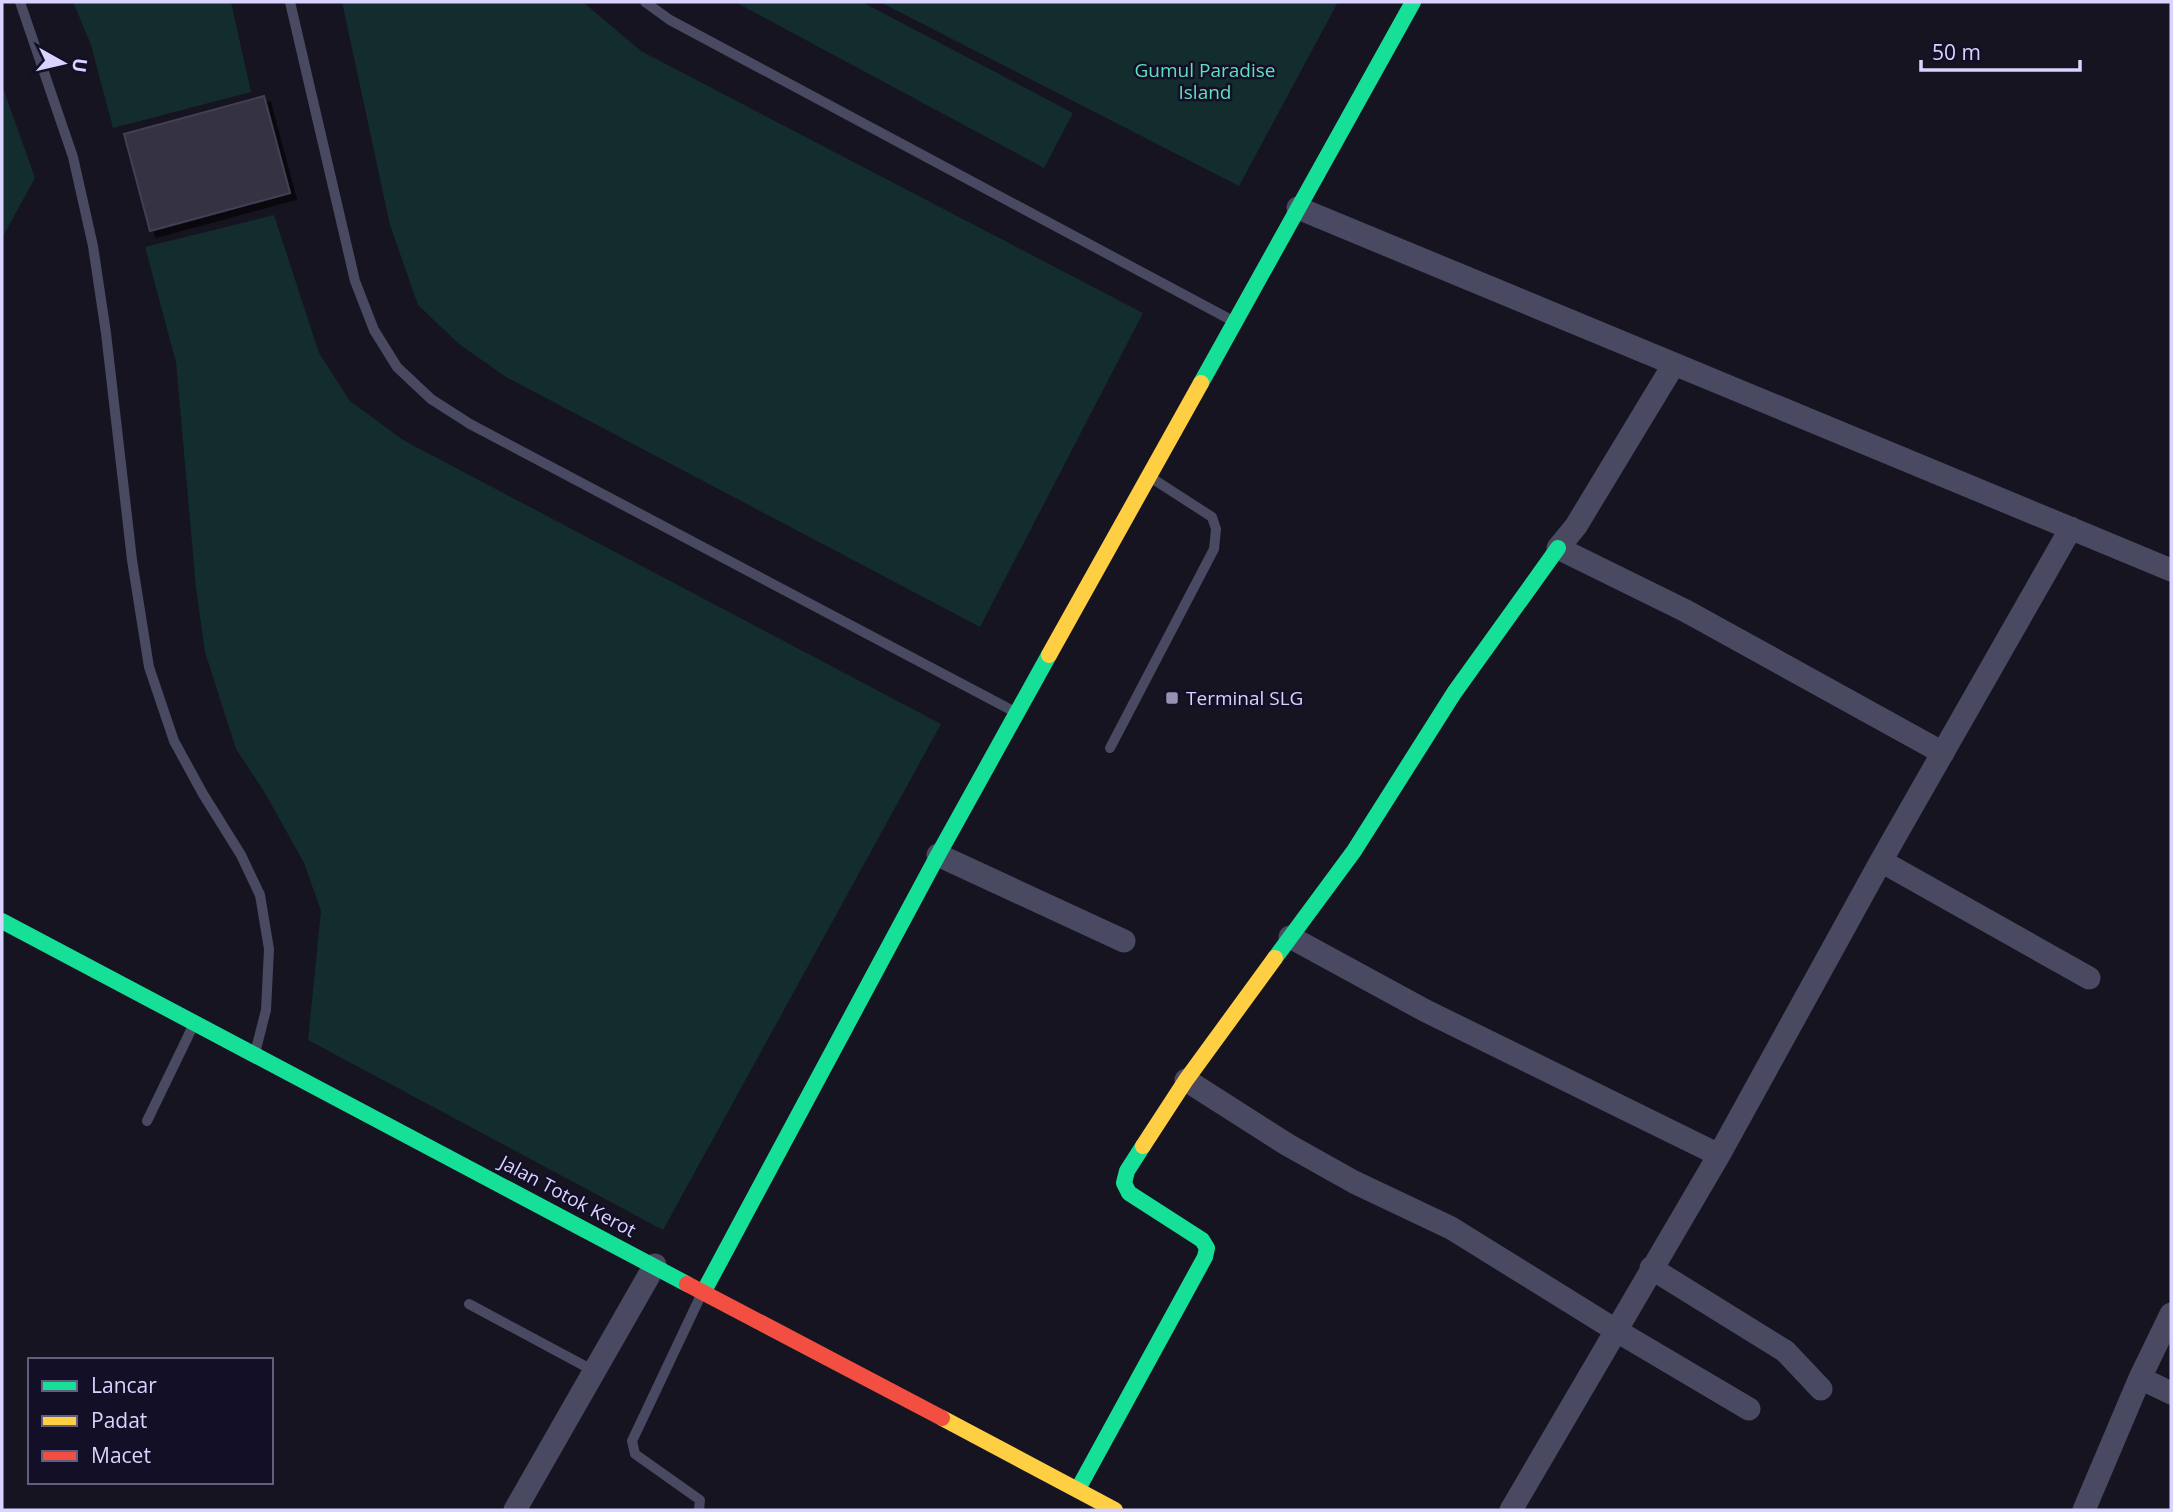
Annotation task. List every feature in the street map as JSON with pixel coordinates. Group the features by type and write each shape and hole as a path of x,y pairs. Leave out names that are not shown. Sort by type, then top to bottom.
{"street":[{"path":"704,1291 938,855 1413,2"},
{"path":"1298,208 2171,570"},
{"path":"1078,1489 1205,1257 1207,1248 1202,1240 1129,1193 1124,1183 1127,1171 1186,1080 1354,851 1454,693 1576,526 1674,364"},
{"path":"1511,1510 1719,1155 1881,861 2071,528"},
{"path":"1558,548 1686,611 1944,753"},
{"path":"938,855 1124,941"},
{"path":"1881,861 2089,978"},
{"name":"Jalan Totok Kerot","path":"2,921 1115,1510"},
{"path":"1290,937 1426,1011 1719,1155"},
{"path":"1186,1080 1288,1145 1354,1182 1451,1228 1749,1409"},
{"path":"515,1510 655,1265"},
{"path":"1651,1268 1785,1351 1821,1390"},
{"path":"2084,1510 2140,1378 2171,1314"},
{"path":"2140,1378 2171,1392"}],"lane":[{"path":"20,2 73,157 93,246 106,333 132,560 149,667 174,741 241,855 260,895 269,948 266,1010 254,1055"},
{"path":"290,2 355,281 374,330 397,367 431,399 470,424 1018,713"},
{"path":"645,2 670,20 1235,322"},
{"path":"1110,748 1214,549 1216,530 1212,517 1150,477"},
{"path":"147,1121 194,1024"},
{"path":"699,1510 700,1500 635,1454 632,1441 704,1291"},
{"path":"469,1304 594,1371"}],"green space":[{"path":"73,2 231,2 251,92 113,128 91,45"},
{"path":"342,2 583,2 641,51 1143,313 980,627 506,377 459,344 418,305 390,225"},
{"path":"735,2 862,2 1073,113 1044,168"},
{"name":"Gumul Paradise Island","path":"880,2 1338,2 1239,186"},
{"path":"2,85 35,178 2,238"},
{"path":"274,215 319,353 350,401 403,440 941,724 663,1230 308,1040 321,911 304,863 265,793 236,749 205,652 196,588 176,362 145,247"}],"building":[{"path":"264,96 290,193 150,231 124,134"}],"traffic: fast":[{"path":"1201,383 1413,2"},
{"path":"1275,958 1354,851 1454,693 1558,548"},
{"path":"704,1291 938,855 1049,655"},
{"path":"2,921 687,1284"},
{"path":"1078,1489 1205,1257 1207,1248 1202,1240 1129,1193 1124,1183 1127,1171 1143,1146"}],"traffic: slow":[{"path":"1049,655 1201,383"},
{"path":"1143,1146 1186,1080 1275,958"},
{"path":"942,1418 1115,1510"}],"traffic: jam":[{"path":"687,1284 942,1418"}],"place":[{"name":"Terminal SLG","path":"1172,698"}]}
